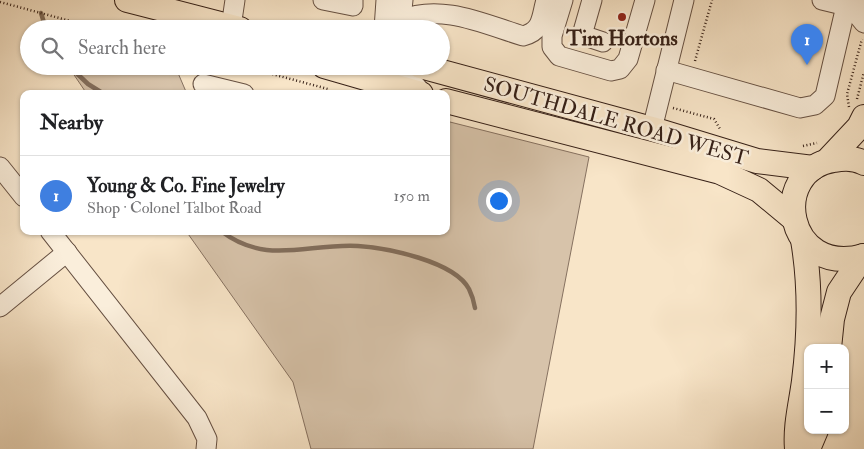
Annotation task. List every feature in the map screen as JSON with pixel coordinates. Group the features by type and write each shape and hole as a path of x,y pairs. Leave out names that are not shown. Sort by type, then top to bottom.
{"main road":[{"path":"127,0 204,20"},
{"name":"SOUTHDALE ROAD WEST","path":"450,74 652,128 758,161 821,164 844,158 864,163"},
{"path":"356,75 408,90"},
{"name":"SOUTHDALE ROAD WEST","path":"450,102 720,172 759,190 798,230 814,251 829,258 846,260 864,256"},
{"path":"797,449 796,432 804,380 810,319 809,275 792,210 795,194 802,179 821,164 859,127 860,110"},
{"path":"829,344 832,319 838,292 864,256"},
{"path":"808,449 814,434"}],"street":[{"path":"235,0 235,20"},
{"path":"323,0 353,3"},
{"path":"385,20 386,0"},
{"path":"401,20 403,0"},
{"path":"406,20 414,14 446,6 523,36 532,34 538,29 546,0"},
{"path":"563,0 552,36 552,47 559,56 611,71 620,69 628,59 645,0"},
{"path":"592,0 582,35 603,42"},
{"path":"652,128 684,0"},
{"path":"666,70 800,108 815,106 824,96 842,3"},
{"path":"842,3 864,23"},
{"path":"406,75 419,90"},
{"path":"202,84 227,90"},
{"path":"0,167 20,192"},
{"path":"53,235 196,418 207,439 206,449"},
{"path":"0,307 67,252"}],"path":[{"path":"694,64 712,0"},
{"path":"0,2 67,20"},
{"path":"860,110 864,72"},
{"path":"276,75 333,90"}],"shaded area":[{"path":"74,75 179,75 185,90 84,90"},
{"path":"450,122 589,157 533,449 311,449 293,382 189,235 450,235"}],"waterway":[{"path":"41,13 43,20"},
{"path":"78,75 98,90"},
{"path":"227,235 238,242 255,248 271,250 358,246 402,253 419,258 435,264 461,279 469,289 475,308"}],"place":[{"name":"Tim Hortons","path":"622,17"},
{"name":"Young & Co. Fine Jewelry","path":"807,65"}]}
